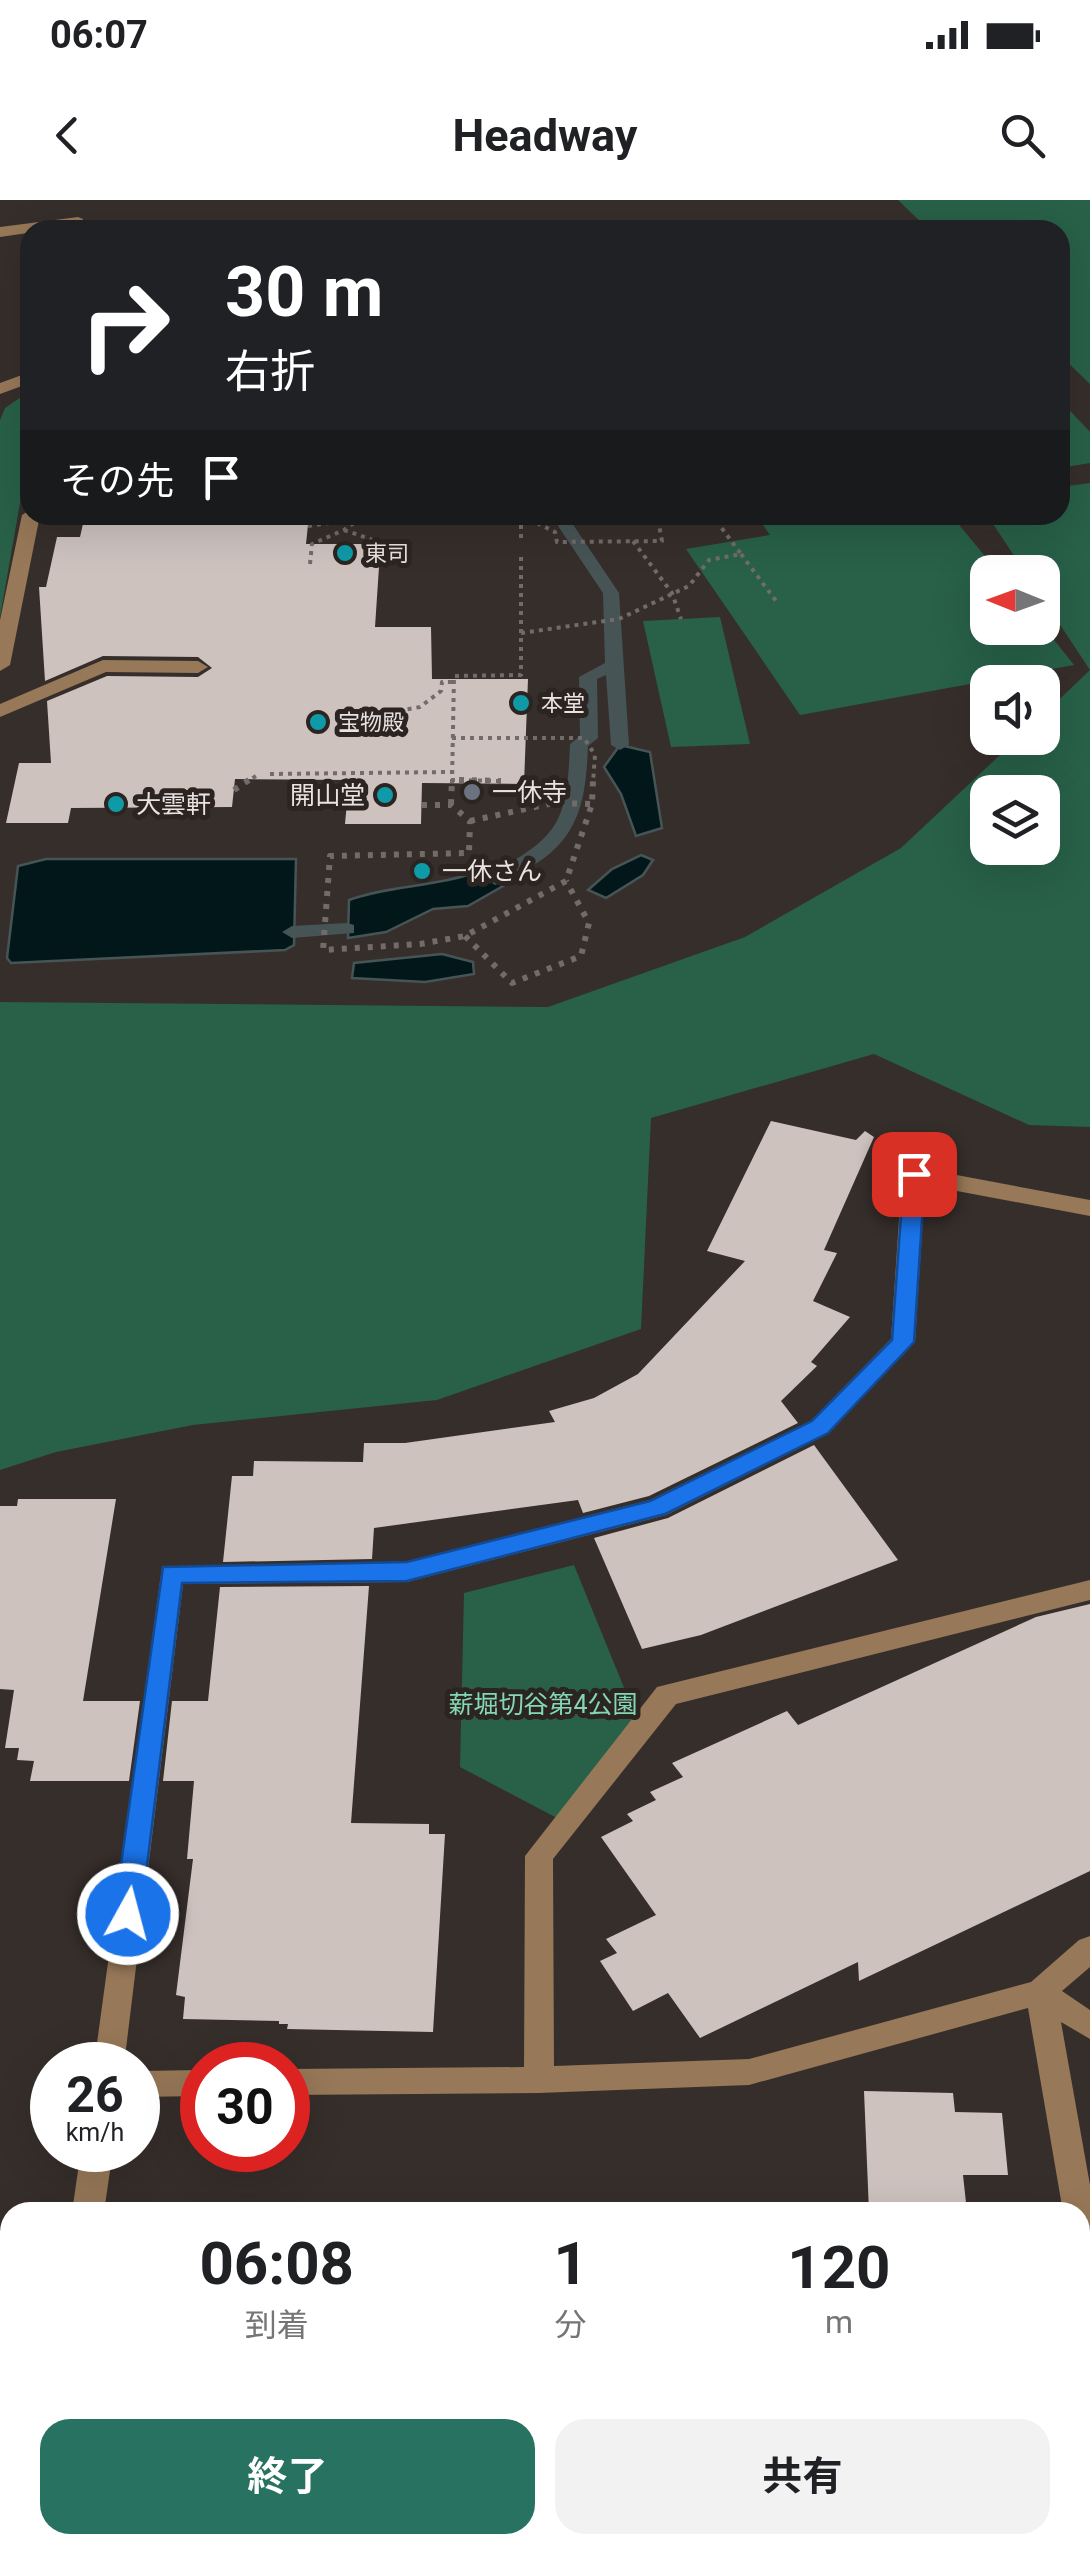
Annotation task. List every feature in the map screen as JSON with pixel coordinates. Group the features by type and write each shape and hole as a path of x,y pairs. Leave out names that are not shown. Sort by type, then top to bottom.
{"street":[{"path":"0,401 16,383"},
{"path":"0,664 29,525"},
{"path":"0,711 102,666 198,666"},
{"path":"111,2042 171,1574 407,1572 656,1508 820,1427 903,1342 914,1174 1090,1208"},
{"path":"538,2080 539,1856 667,1695 1090,1590"},
{"path":"310,2082 538,2080 749,2072 1040,1992 1090,1949"},
{"path":"1040,1992 1090,2026"},
{"path":"1040,1992 1077,2202"},
{"path":"89,2202 93,2172"}],"path":[{"path":"308,526 314,525"},
{"path":"310,564 312,544 352,525"},
{"path":"521,525 521,540"},
{"path":"541,525 555,532 557,542 565,542 662,541 659,525"},
{"path":"719,525 776,601"},
{"path":"344,530 376,542 374,564"},
{"path":"632,540 672,593 681,619"},
{"path":"450,805 454,676 520,675 521,552"},
{"path":"520,633 618,619 688,586 709,560 741,554"},
{"path":"381,714 420,707 441,691 442,682 454,682"},
{"path":"452,738 585,741 596,754 592,804 566,881 465,936 323,950 330,856 469,854 470,820"},
{"path":"270,774 451,772"},
{"path":"234,790 260,774"},
{"path":"451,780 501,781"},
{"path":"422,804 450,805 470,820 553,803 592,804"},
{"path":"465,936 512,983 582,956 590,923 566,881"}],"green space":[{"path":"898,200 1090,200 1090,384 1070,365 1070,220 919,220"},
{"path":"20,398 20,503 0,617 0,420 5,408"},
{"path":"1070,411 1090,432 1090,463 1070,466"},
{"path":"1090,483 1090,670 1060,625 1060,555 1014,555 994,525 1070,525 1070,486"},
{"path":"763,525 959,525 984,555 970,555 970,645 1058,645 1074,665 970,665 970,684 800,715 686,549 770,535"},
{"path":"720,617 750,744 671,747 643,621"},
{"path":"1090,670 1090,1127 1029,1125 874,1054 651,1118 641,1329 437,1400 193,1425 56,1452 0,1470 0,1002 548,1007 745,937 901,848 970,783 970,865 1060,865 1060,775 979,775 1000,755 1060,755 1060,699"},
{"name":"薪堀切谷第4公園","path":"574,1565 636,1717 557,1818 460,1767 464,1593"}],"shaded area":[{"path":"620,745 650,752 662,828 636,836 621,794 604,767"},
{"path":"641,855 653,860 643,875 606,898 588,890 612,869"},
{"path":"46,859 296,859 294,945 285,950 11,963 7,958 18,866"},
{"path":"485,869 503,886 468,906 433,909 386,932 348,938 349,900"},
{"path":"442,954 473,962 474,974 425,982 352,978 354,963"}],"building":[{"path":"83,525 308,525 306,544 366,544 365,567 379,567 375,627 431,627 432,679 528,679 524,784 422,783 421,824 345,824 349,780 235,779 232,807 71,808 68,823 6,823 19,763 51,763 47,701 107,676 198,677 212,668 198,657 103,656 45,681 39,587 46,587 57,537 80,537"},
{"path":"771,1121 856,1140 865,1131 874,1137 824,1250 837,1253 813,1301 850,1317 811,1362 817,1366 781,1401 798,1423 649,1496 583,1513 578,1500 374,1528 372,1559 223,1562 232,1476 253,1476 254,1461 363,1462 364,1443 405,1443 555,1422 549,1411 594,1398 638,1374 745,1261 707,1251"},
{"path":"814,1445 898,1560 701,1635 642,1649 594,1538 668,1518"},
{"path":"18,1499 116,1499 83,1701 140,1701 129,1781 30,1781 34,1761 17,1760 19,1748 5,1748 14,1690 0,1689 0,1506 17,1506"},
{"path":"369,1586 351,1823 429,1824 429,1834 445,1834 433,2032 287,2029 288,2024 279,2021 183,2019 185,1997 176,1995 193,1859 187,1859 194,1781 163,1781 172,1701 208,1701 220,1587"},
{"path":"1090,1604 1090,1871 859,1981 858,1962 700,2038 668,1993 633,2011 600,1961 617,1953 606,1939 656,1915 601,1837 633,1821 627,1814 656,1800 650,1792 683,1777 672,1763 787,1711 798,1725 1036,1617"},
{"path":"864,2091 953,2093 955,2112 1002,2113 1008,2175 963,2175 966,2202 869,2202"}],"waterway":[{"path":"566,525 611,593 614,665"},
{"path":"495,879 539,853 564,828 575,795 579,744 589,738 588,677 614,665"},
{"path":"614,665 620,745"},
{"path":"292,932 347,929"}],"place":[{"name":"東司","path":"345,553"},
{"name":"本堂","path":"521,703"},
{"name":"宝物殿","path":"318,722"},
{"name":"一休寺","path":"472,792"},
{"name":"開山堂","path":"385,795"},
{"name":"大雲軒","path":"116,804"},
{"name":"一休さん","path":"422,871"}],"route":[{"path":"128,1914 171,1574 407,1572 656,1508 820,1427 903,1342 914,1174"}]}
